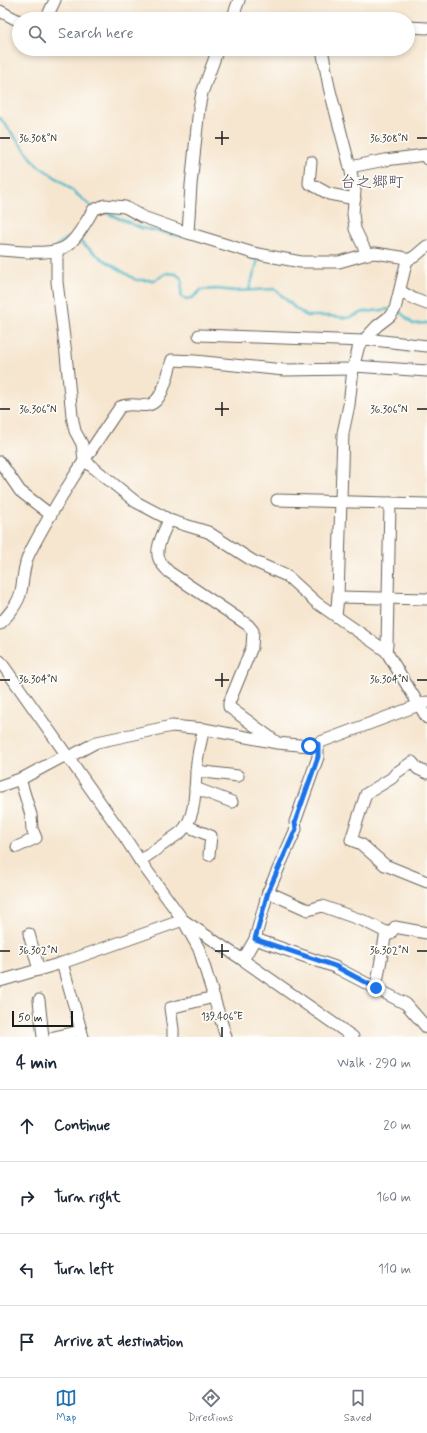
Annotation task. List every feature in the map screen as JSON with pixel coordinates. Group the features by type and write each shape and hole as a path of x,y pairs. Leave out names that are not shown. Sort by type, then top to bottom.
{"street":[{"path":"49,12 55,0"},
{"path":"235,12 239,0"},
{"path":"0,10 12,17"},
{"path":"415,28 427,28"},
{"path":"188,233 191,185 199,108 202,93 215,56"},
{"path":"323,56 329,87 355,191 353,214 355,229 366,254"},
{"path":"350,167 384,160 426,155 427,159"},
{"path":"311,162 309,183 329,194 355,199"},
{"path":"0,250 42,252 57,250 68,245 94,210 105,205 125,207 143,217 188,233 253,253 301,262 339,262 366,254 375,253 401,257 407,260 414,257 427,246"},
{"path":"57,250 57,282 72,416 75,431 82,444 84,460 136,502 169,520 208,532 253,561 287,576 317,603 386,651 423,704 427,718"},
{"path":"336,616 338,597 343,433 349,405 354,367 359,345 377,326 390,316 395,309 407,260"},
{"path":"400,291 427,304"},
{"path":"199,335 364,340 427,346"},
{"path":"0,624 13,609 21,592 26,561 50,515 84,460 120,407 127,404 148,405 155,402 160,397 172,360 284,370 354,367 427,371"},
{"path":"0,462 20,491 50,515"},
{"path":"277,500 427,504"},
{"path":"386,651 388,645 390,503"},
{"path":"169,520 158,551 158,558 162,565 169,572 248,625 253,631 252,647 229,707 277,743"},
{"path":"338,597 427,599"},
{"path":"0,661 183,920 199,949 226,1037"},
{"path":"0,786 20,779 92,744 113,738 172,726 204,729 277,743 310,746 423,704"},
{"path":"140,861 187,826 190,821 196,788 198,754 204,729"},
{"path":"243,960 255,939 268,892 296,829 295,822 318,757 318,744"},
{"path":"427,774 418,769 412,762 396,773 392,778 366,794 351,840 361,844 385,865 427,882"},
{"path":"196,771 238,776"},
{"path":"17,847 36,838 32,829 31,815 20,779"},
{"path":"196,788 232,802"},
{"path":"187,826 211,836 208,855"},
{"path":"268,892 308,910 322,906 364,921 390,934 395,927 427,933"},
{"path":"183,920 353,1037"},
{"path":"0,981 62,963 183,920"},
{"path":"376,988 386,932"},
{"path":"29,934 39,970"},
{"path":"255,939 335,966 406,1004 427,1028"},
{"path":"54,1037 82,1034 62,963"},
{"path":"172,1037 173,1030 170,1008 214,997"},
{"path":"39,1000 43,1037"}],"waterway":[{"path":"0,118 37,165 61,181 92,207"},
{"path":"100,210 141,228 185,237"},
{"path":"57,245 68,238"},
{"path":"77,239 101,258 136,280 155,280 167,273 176,274 182,279 181,297 187,299 192,298 201,290 217,289 235,291 275,289 295,308 307,316 348,318 364,312 391,309"},
{"path":"249,290 258,260 251,258"},
{"path":"398,311 413,324 427,323"}],"district":[{"name":"台之郷町","path":"372,182"}],"route":[{"path":"310,746 318,744 318,757 295,822 296,829 268,892 255,939 335,966 376,988"}]}
